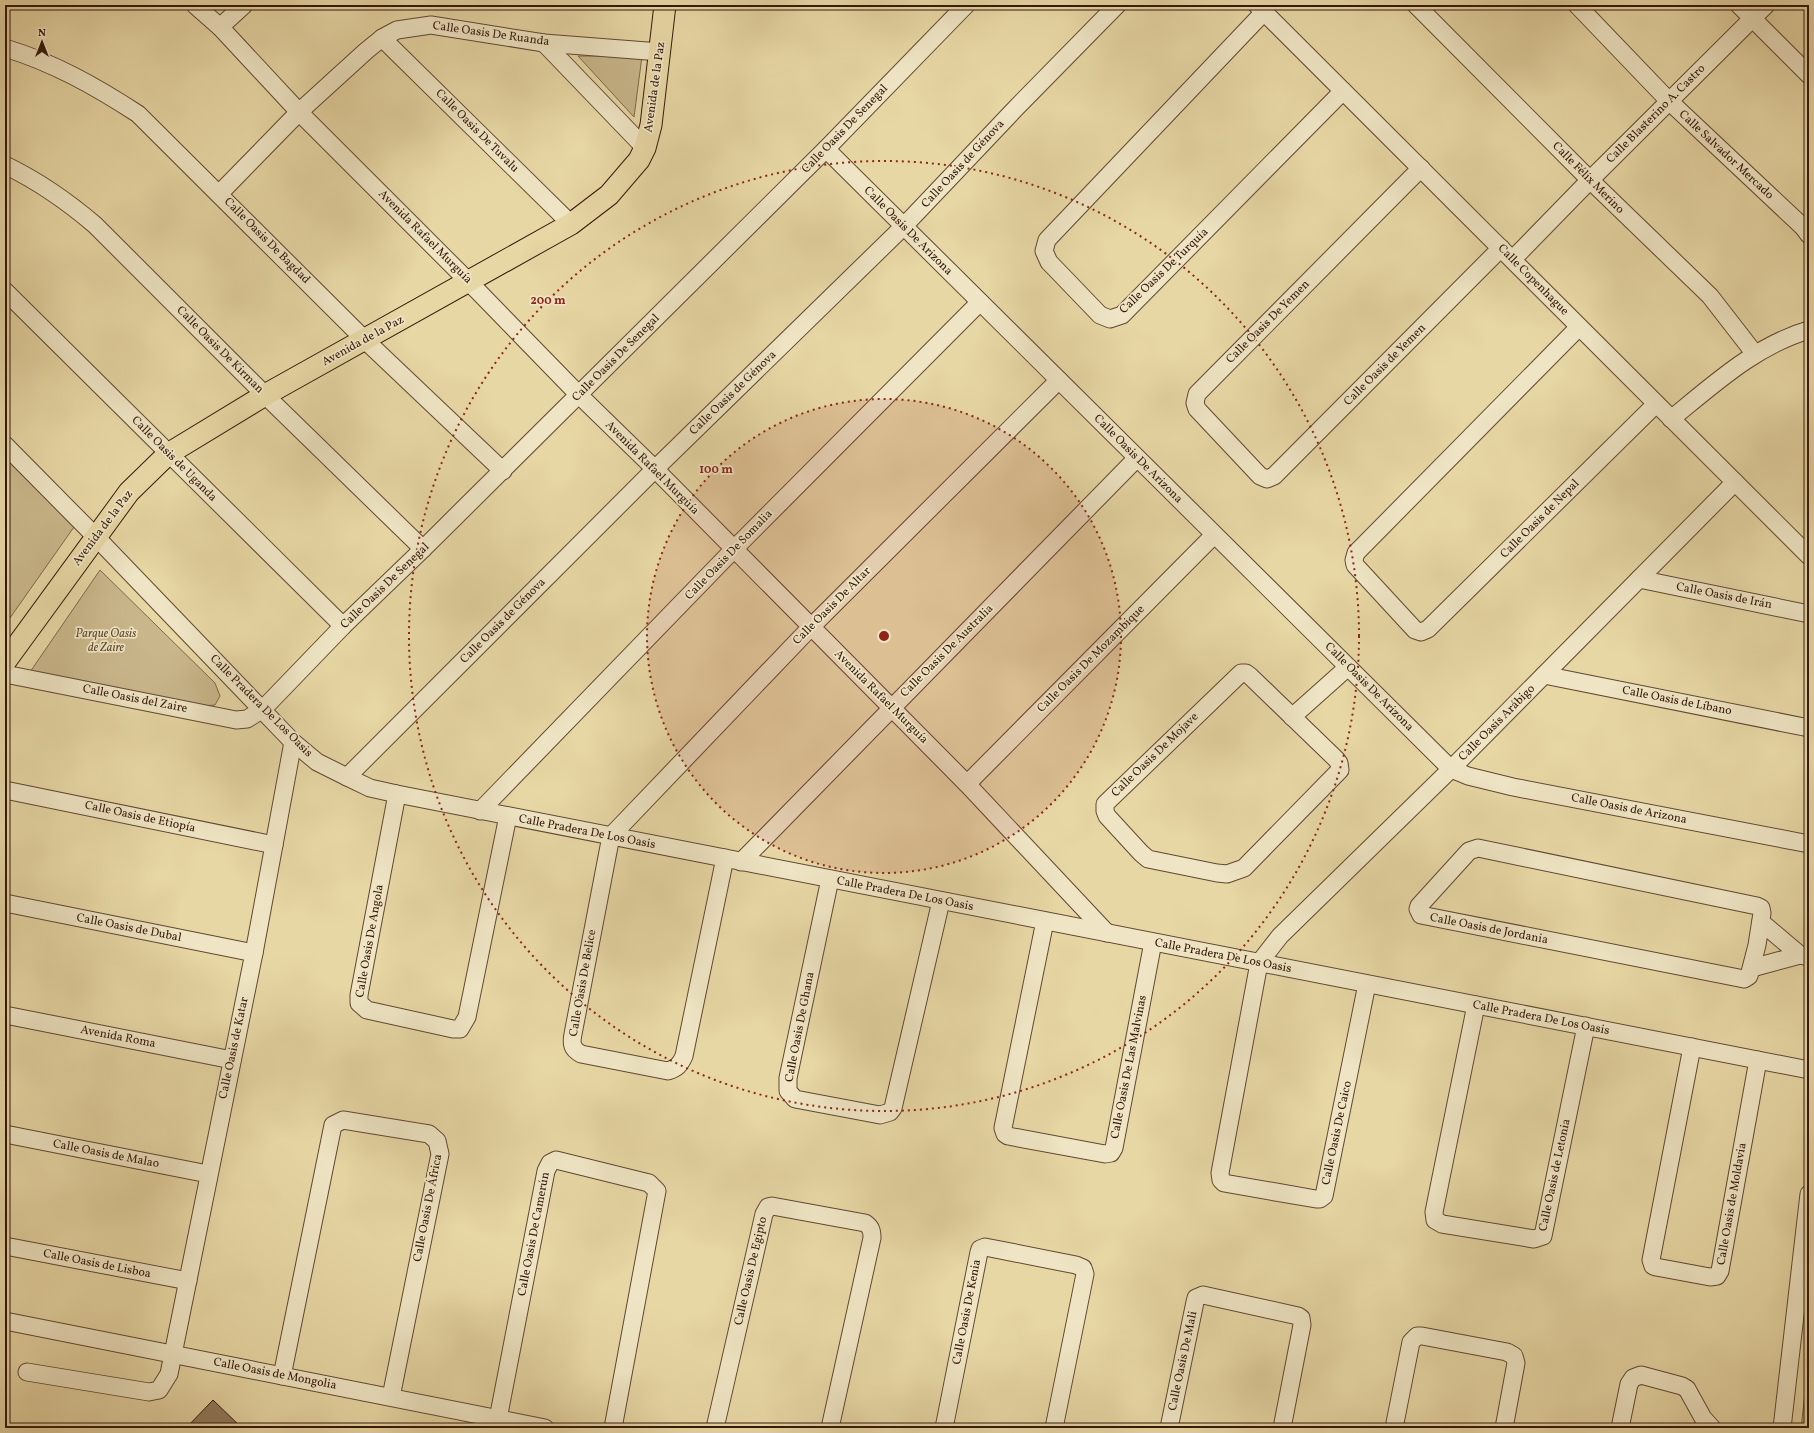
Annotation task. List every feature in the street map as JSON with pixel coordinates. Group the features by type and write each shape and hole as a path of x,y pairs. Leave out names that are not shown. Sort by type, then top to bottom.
{"main road":[{"name":"Avenida de la Paz","path":"5,662 95,536 129,492 168,454 265,395 470,282 571,224 609,195 638,160 645,148 651,125 665,5"}],"street":[{"name":"Avenida Rafael Murguía","path":"195,5 228,16 300,112 470,282 579,395 655,469 892,707 967,784 1107,933"},
{"path":"228,16 244,5"},
{"name":"Calle Oasis De Senegal","path":"263,709 343,626 503,471 826,149 966,5"},
{"name":"Calle Oasis de Génova","path":"346,777 655,469 904,226 1015,108 1117,5"},
{"name":"Calle Félix Merino","path":"1416,5 1590,180 1710,296 1756,354"},
{"name":"Calle Salvador Mercado","path":"1577,5 1669,101 1803,227 1809,235"},
{"path":"1739,5 1809,74"},
{"name":"Calle Blasterino A. Castro","path":"1507,254 1590,180 1766,5"},
{"name":"Calle Oasis De Turquía","path":"1260,9 1047,240 1044,251 1049,262 1100,315 1110,319 1122,315 1343,91"},
{"name":"Calle Copenhague","path":"1260,9 1809,556"},
{"name":"Calle Oasis De Ruanda","path":"220,193 300,112 366,51 382,38 397,30 431,25 544,43 660,52"},
{"name":"Calle Oasis De Tuvalu","path":"382,38 571,224"},
{"path":"544,43 645,148"},
{"name":"Calle Oasis De Bagdad","path":"5,48 36,58 99,88 138,114 220,193 365,340 503,471"},
{"name":"Calle Oasis De Arizona","path":"826,149 1451,769"},
{"name":"Calle Oasis De Kirman","path":"5,165 27,175 67,201 95,225 265,395 423,549"},
{"name":"Calle Oasis De Yemen","path":"1267,479 1260,476 1197,409 1195,402 1197,394 1421,168"},
{"name":"Calle Oasis de Yemen","path":"1267,479 1274,476 1507,254"},
{"name":"Calle Oasis de Uganda","path":"5,291 343,626"},
{"name":"Calle Oasis De Somalia","path":"480,811 734,549 980,302"},
{"name":"Calle Oasis de Nepal","path":"1579,327 1356,553 1354,560 1355,565 1415,630 1421,632 1428,629 1656,404"},
{"path":"1671,419 1732,370 1756,354 1796,333 1809,330"},
{"name":"Calle Oasis De Altar","path":"611,836 811,627 1059,380"},
{"path":"5,445 95,536"},
{"name":"Calle Oasis De Australia","path":"733,860 892,707 1137,458"},
{"name":"Calle Oasis Arábigo","path":"1260,963 1280,936 1451,769 1735,482"},
{"name":"Calle Oasis De Mozambique","path":"967,784 1214,535"},
{"name":"Calle Pradera De Los Oasis","path":"95,536 263,709 293,742 317,762 370,788 480,811 1809,1070"},
{"name":"Calle Oasis de Irán","path":"1639,579 1809,614"},
{"path":"1292,717 1348,667"},
{"name":"Calle Oasis De Mojave","path":"1241,673 1246,673 1250,676 1292,717 1336,759 1339,763 1340,770 1244,868 1235,872 1217,873 1148,859 1107,816 1105,811 1106,804 1241,673"},
{"name":"Calle Oasis del Zaire","path":"5,674 236,720 248,719 263,709"},
{"name":"Calle Oasis de Líbano","path":"1544,675 1809,728"},
{"name":"Calle Oasis de Katar","path":"28,1372 149,1392 155,1392 162,1387 169,1374 208,1174 254,953 293,742"},
{"name":"Calle Oasis de Arizona","path":"1451,769 1468,776 1513,787 1809,844"},
{"name":"Calle Oasis de Etiopía","path":"5,790 274,845"},
{"name":"Calle Oasis De Angola","path":"396,794 359,995 359,1003 367,1010 454,1030 462,1027 467,1017 508,816"},
{"name":"Calle Oasis De Belice","path":"611,836 572,1040 572,1047 576,1051 589,1056 668,1070 675,1069 680,1064 684,1056 733,860"},
{"name":"Calle Oasis de Jordania","path":"1478,848 1757,906 1762,910 1752,968 1749,976 1744,979 1424,916 1421,915 1418,909 1419,906 1469,851 1478,848"},
{"name":"Calle Oasis De Ghana","path":"830,879 788,1078 788,1091 796,1099 880,1114 890,1112 893,1108 896,1101 941,901"},
{"name":"Calle Oasis de Dubal","path":"5,903 254,953"},
{"name":"Calle Oasis De Las Malvinas","path":"1045,921 1003,1128 1005,1134 1008,1136 1105,1154 1111,1153 1114,1148 1153,942"},
{"name":"Calle Oasis de Jordania","path":"1761,922 1804,956"},
{"name":"Calle Oasis de Jordania","path":"1752,968 1804,956"},
{"name":"Calle Oasis De Caico","path":"1260,963 1220,1173 1221,1180 1227,1184 1316,1199 1320,1199 1324,1196 1367,984"},
{"name":"Calle Oasis de Letonia","path":"1476,1005 1434,1212 1435,1220 1442,1224 1534,1239 1543,1236 1586,1026"},
{"name":"Avenida Roma","path":"5,1015 232,1060"},
{"name":"Calle Oasis de Moldavia","path":"1692,1047 1651,1260 1653,1266 1656,1267 1710,1277 1716,1276 1720,1271 1758,1060"},
{"name":"Calle Oasis De África","path":"282,1376 333,1124 337,1121 343,1120 429,1134 438,1141 440,1154 391,1397"},
{"name":"Calle Oasis de Malao","path":"5,1134 208,1174"},
{"name":"Calle Oasis De Camerún","path":"498,1418 546,1171 550,1163 556,1160 649,1184 657,1191 613,1428"},
{"path":"1782,1428 1809,1194"},
{"name":"Calle Oasis De Egipto","path":"715,1428 764,1214 768,1207 772,1206 865,1223 869,1225 872,1232 871,1246 830,1428"},
{"name":"Calle Oasis de Lisboa","path":"5,1246 188,1281"},
{"name":"Calle Oasis De Kenia","path":"944,1428 979,1252 980,1249 985,1247 1076,1264 1085,1271 1054,1428"},
{"name":"Calle Oasis De Mali","path":"1169,1428 1196,1298 1203,1295 1298,1316 1301,1318 1302,1325 1282,1428"},
{"name":"Calle Oasis de Mongolia","path":"5,1321 545,1428"},
{"path":"1394,1428 1411,1342 1417,1336 1507,1352 1514,1356 1516,1363 1504,1428"},
{"path":"1620,1428 1629,1384 1633,1378 1641,1375 1682,1386 1687,1389 1703,1418 1712,1428"}],"green space":[{"path":"578,56 642,56 634,117"},
{"path":"5,458 74,527 5,625"},
{"name":"Parque Oasis de Zaire","path":"100,570 215,683 220,696 215,705 202,706 30,672"},
{"path":"1809,1358 1809,1428 1801,1428"}],"building":[{"path":"213,1400 242,1428 186,1428"}]}
